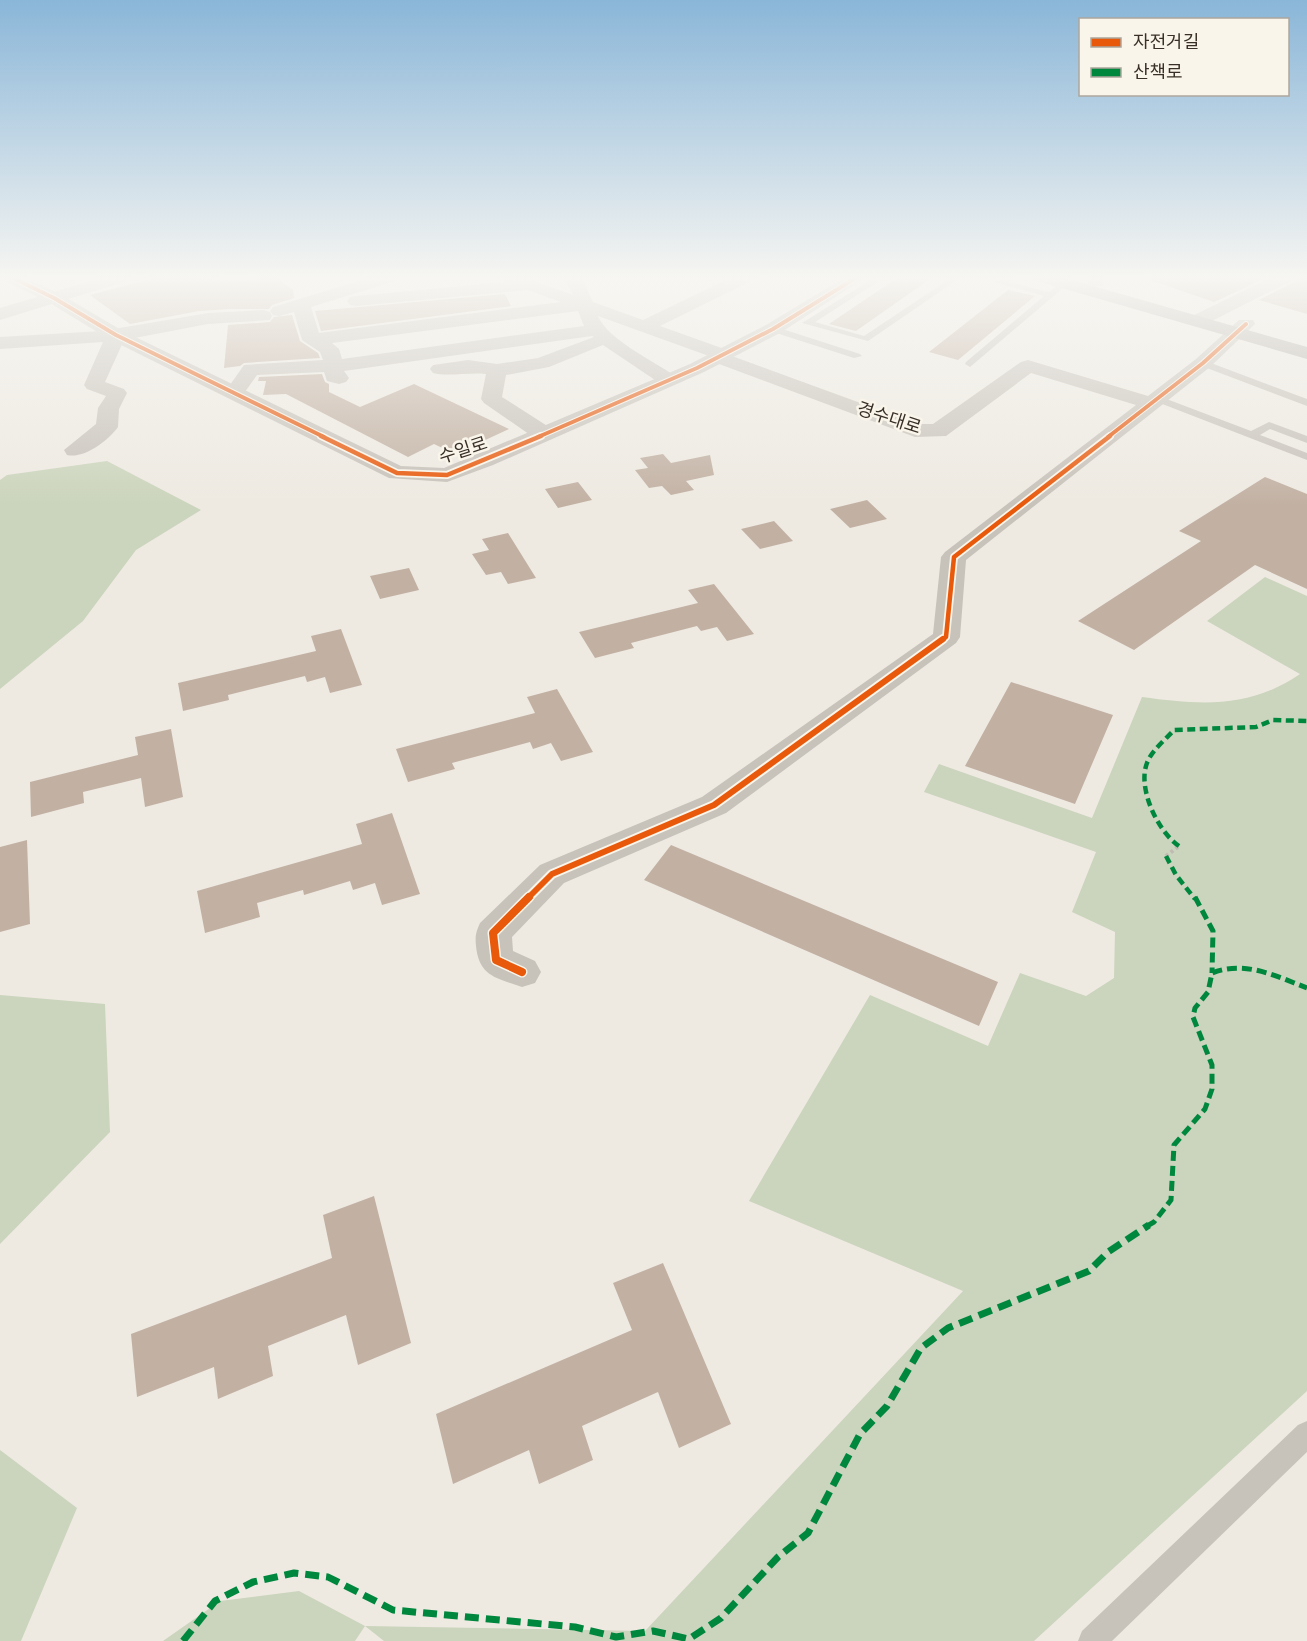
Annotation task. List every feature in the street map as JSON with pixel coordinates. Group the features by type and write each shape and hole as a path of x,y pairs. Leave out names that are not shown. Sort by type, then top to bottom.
{"street":[{"path":"75,450 107,426 109,408 114,403 117,393 94,386 108,353"},
{"name":"수일로","path":"153,353 397,473 447,475 727,353"},
{"path":"329,353 334,366 334,377 349,381 468,366 497,370 542,363 563,353"},
{"path":"235,392 251,369 334,366 446,353"},
{"path":"628,353 668,380"},
{"path":"711,353 720,356"},
{"path":"522,972 496,960 493,933 552,874 714,805 946,637 954,557 1214,353"},
{"name":"경수대로","path":"720,356 915,430 938,431 1028,366 1153,401"},
{"path":"497,370 491,399 543,434"}],"lane":[{"path":"846,353 857,356"},
{"path":"970,364 983,353"},
{"path":"1203,363 1307,403"},
{"path":"1153,401 1252,435 1307,457"},
{"path":"1252,435 1269,425 1307,440"},
{"path":"1092,1641 1307,1434"}],"path":[{"path":"1166,856 1179,846"}],"green space":[{"path":"107,461 201,510 136,550 83,621 0,689 0,480 7,475"},
{"path":"1265,577 1307,596 1307,1391 1034,1641 384,1641 365,1626 645,1631 963,1291 749,1201 870,995 988,1046 1020,973 1086,996 1114,978 1115,932 1072,912 1096,852 924,792 939,764 1092,818 1142,697 1184,702 1224,702 1262,693 1300,674 1207,621"},
{"path":"0,995 105,1004 110,1132 0,1244"},
{"path":"0,1450 77,1508 21,1641 0,1641"},
{"path":"299,1591 365,1626 355,1641 163,1641 220,1601"}],"building":[{"path":"225,353 317,353 320,358 244,363 240,366 224,368"},
{"path":"931,353 967,353 958,360"},
{"path":"322,374 325,382 329,384 329,392 360,407 414,384 509,429 455,454 434,444 408,457 286,394 263,395 266,381 258,381 259,377"},
{"path":"663,454 671,463 710,455 714,475 686,481 694,490 671,495 662,486 649,488 635,470 648,468 640,458"},
{"path":"1265,477 1307,494 1307,589 1255,565 1134,650 1078,621 1201,541 1179,531"},
{"path":"578,482 592,500 558,508 545,489"},
{"path":"867,500 887,519 850,528 830,509"},
{"path":"774,521 793,541 760,549 741,529"},
{"path":"508,533 536,578 508,584 501,572 486,575 472,554 489,550 482,539"},
{"path":"409,568 419,590 380,599 370,576"},
{"path":"714,584 754,634 727,641 717,627 701,631 697,626 631,643 634,648 595,658 579,632 698,603 688,590"},
{"path":"341,629 362,685 330,693 325,677 307,682 305,676 228,695 229,700 183,711 178,683 316,651 311,636"},
{"path":"1011,682 1113,715 1075,804 965,766"},
{"path":"557,689 593,752 561,761 551,743 533,749 530,742 452,763 455,769 408,782 396,749 535,713 527,697"},
{"path":"171,729 183,797 145,807 141,778 83,792 84,803 31,817 30,782 138,755 135,737"},
{"path":"392,813 420,894 382,905 375,883 353,890 350,881 304,895 303,890 257,903 260,917 205,933 197,891 362,844 356,824"},
{"path":"27,840 30,924 0,932 0,847"},
{"path":"671,845 998,982 979,1026 644,880"},
{"path":"374,1196 411,1343 358,1365 346,1315 268,1346 273,1376 218,1399 214,1367 137,1397 131,1334 332,1258 323,1215"},
{"path":"663,1263 731,1424 679,1448 658,1392 582,1426 593,1460 539,1484 529,1450 453,1484 436,1414 632,1330 613,1283"}],"marked path":[{"path":"1179,846 1168,838 1158,824 1147,791 1145,771 1149,759 1174,730 1256,727 1273,720 1307,721"},
{"path":"1166,856 1176,875 1191,891 1213,931 1212,973"},
{"path":"183,1641 215,1601 253,1582 294,1573 328,1577 393,1610 575,1627 616,1637 653,1631 689,1639 721,1618 778,1557 808,1533 860,1434 887,1406 921,1348 948,1328 1089,1271 1108,1252 1154,1222 1171,1200 1174,1145 1205,1109 1212,1089 1212,1065 1193,1017 1195,1008 1208,992 1212,973 1235,967 1260,970 1307,988"}],"cycle path":[{"path":"152,353 397,473 447,475 697,368 727,353"},
{"path":"522,972 496,960 493,933 552,874 714,805 946,637 954,557 1214,353"}]}
